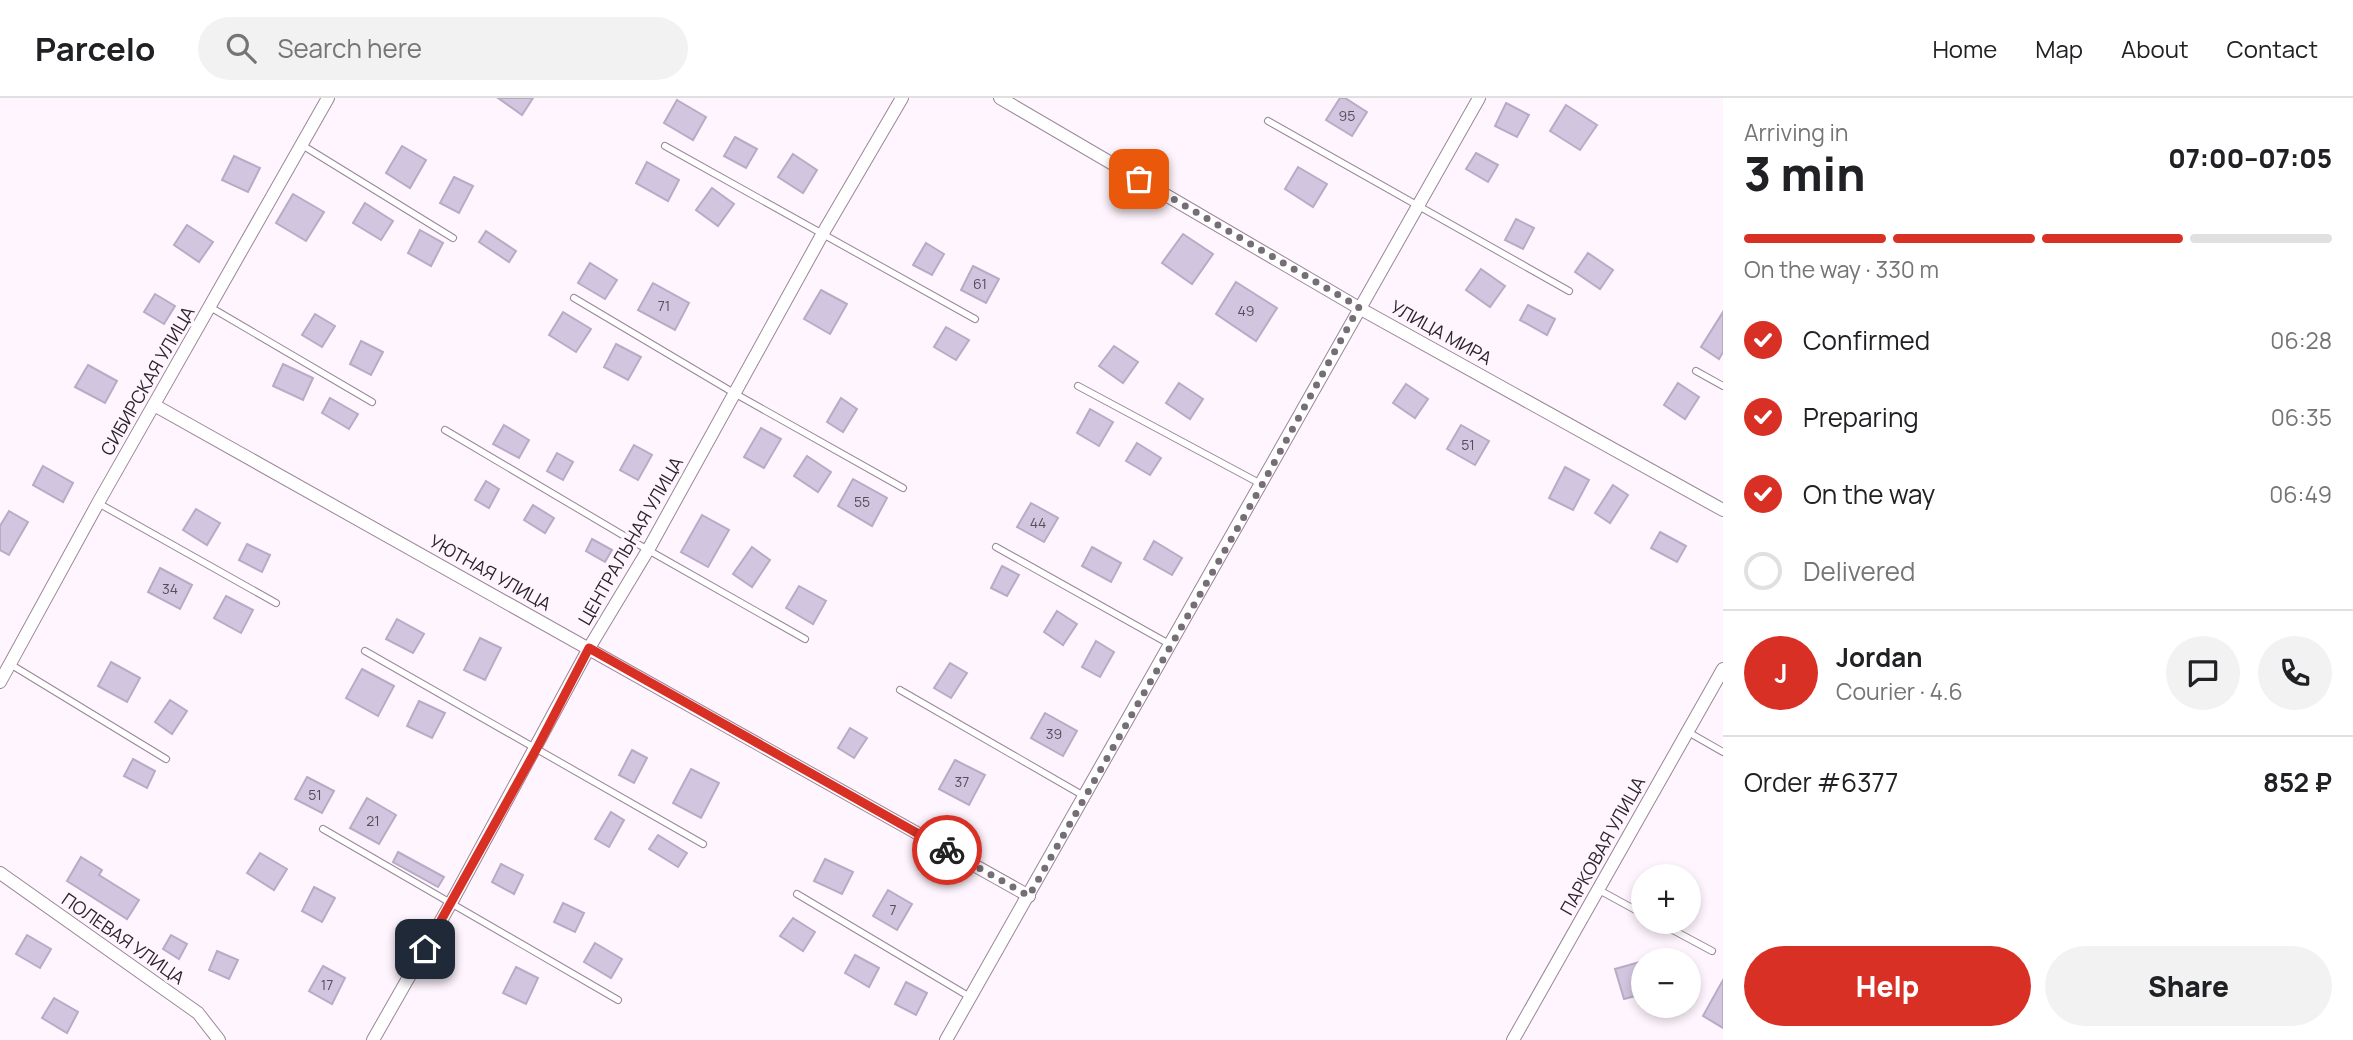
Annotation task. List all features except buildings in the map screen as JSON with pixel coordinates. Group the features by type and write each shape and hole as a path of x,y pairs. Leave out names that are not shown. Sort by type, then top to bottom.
{"street":[{"name":"СИБИРСКАЯ УЛИЦА","path":"0,682 98,503 328,98"},
{"name":"ЦЕНТРАЛЬНАЯ УЛИЦА","path":"373,1040 537,748 589,648 648,550 823,233 902,98"},
{"name":"УЛИЦА МИРА","path":"1000,98 1359,307 1723,510"},
{"path":"946,1040 1479,98"},
{"name":"УЮТНАЯ УЛИЦА","path":"154,405 1029,896"},
{"name":"ПАРКОВАЯ УЛИЦА","path":"1513,1040 1723,669"},
{"name":"ПОЛЕВАЯ УЛИЦА","path":"0,873 198,1013 219,1040"}],"lane":[{"path":"1268,121 1569,291"},
{"path":"302,145 453,238"},
{"path":"666,146 975,319"},
{"path":"574,298 734,393 903,488"},
{"path":"210,307 372,402"},
{"path":"1696,371 1723,387"},
{"path":"1078,386 1262,485"},
{"path":"445,430 805,639"},
{"path":"98,503 276,603"},
{"path":"996,547 1171,645"},
{"path":"365,651 703,844"},
{"path":"10,664 166,759"},
{"path":"900,690 1085,797"},
{"path":"1687,732 1723,752"},
{"path":"323,830 618,1000"},
{"path":"1599,890 1631,907"},
{"path":"797,894 971,998"},
{"path":"1680,934 1712,951"}],"way so far":[{"path":"947,850 1029,896 1262,485 1359,307 1139,179"}],"route":[{"path":"425,949 537,748 589,648 947,850"}]}
